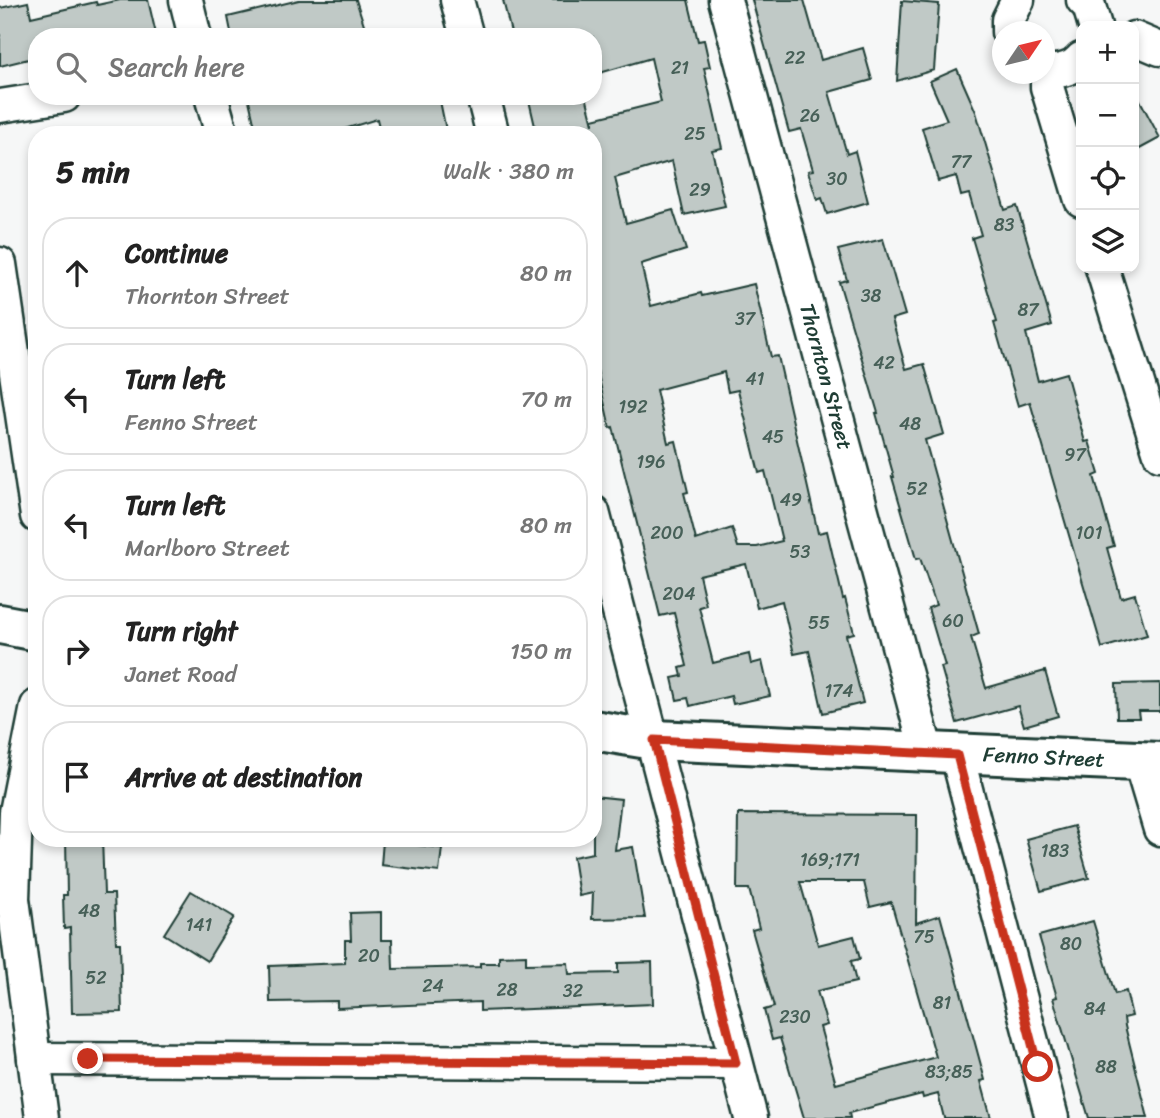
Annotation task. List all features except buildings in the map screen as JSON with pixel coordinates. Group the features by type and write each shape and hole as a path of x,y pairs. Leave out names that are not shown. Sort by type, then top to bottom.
{"street":[{"path":"186,0 193,28"},
{"path":"457,0 465,28"},
{"name":"Thornton Street","path":"725,0 942,754 1052,1118"},
{"path":"1008,21 1018,0"},
{"path":"1083,0 1089,6 1094,21"},
{"path":"1139,40 1160,49"},
{"path":"1055,71 1076,64"},
{"path":"1047,84 1076,183"},
{"path":"0,106 28,102"},
{"path":"214,105 219,126"},
{"path":"485,105 491,126"},
{"path":"0,264 28,455"},
{"path":"1104,273 1160,454"},
{"path":"602,546 751,1118"},
{"path":"0,624 28,629"},
{"name":"Fenno Street","path":"602,731 654,740 1150,762"},
{"path":"28,751 16,812 13,899 42,1118"},
{"path":"1150,762 1160,829"},
{"path":"34,1059 736,1063"}],"route":[{"path":"88,1059 736,1063 654,740 957,755 1038,1067"}]}
